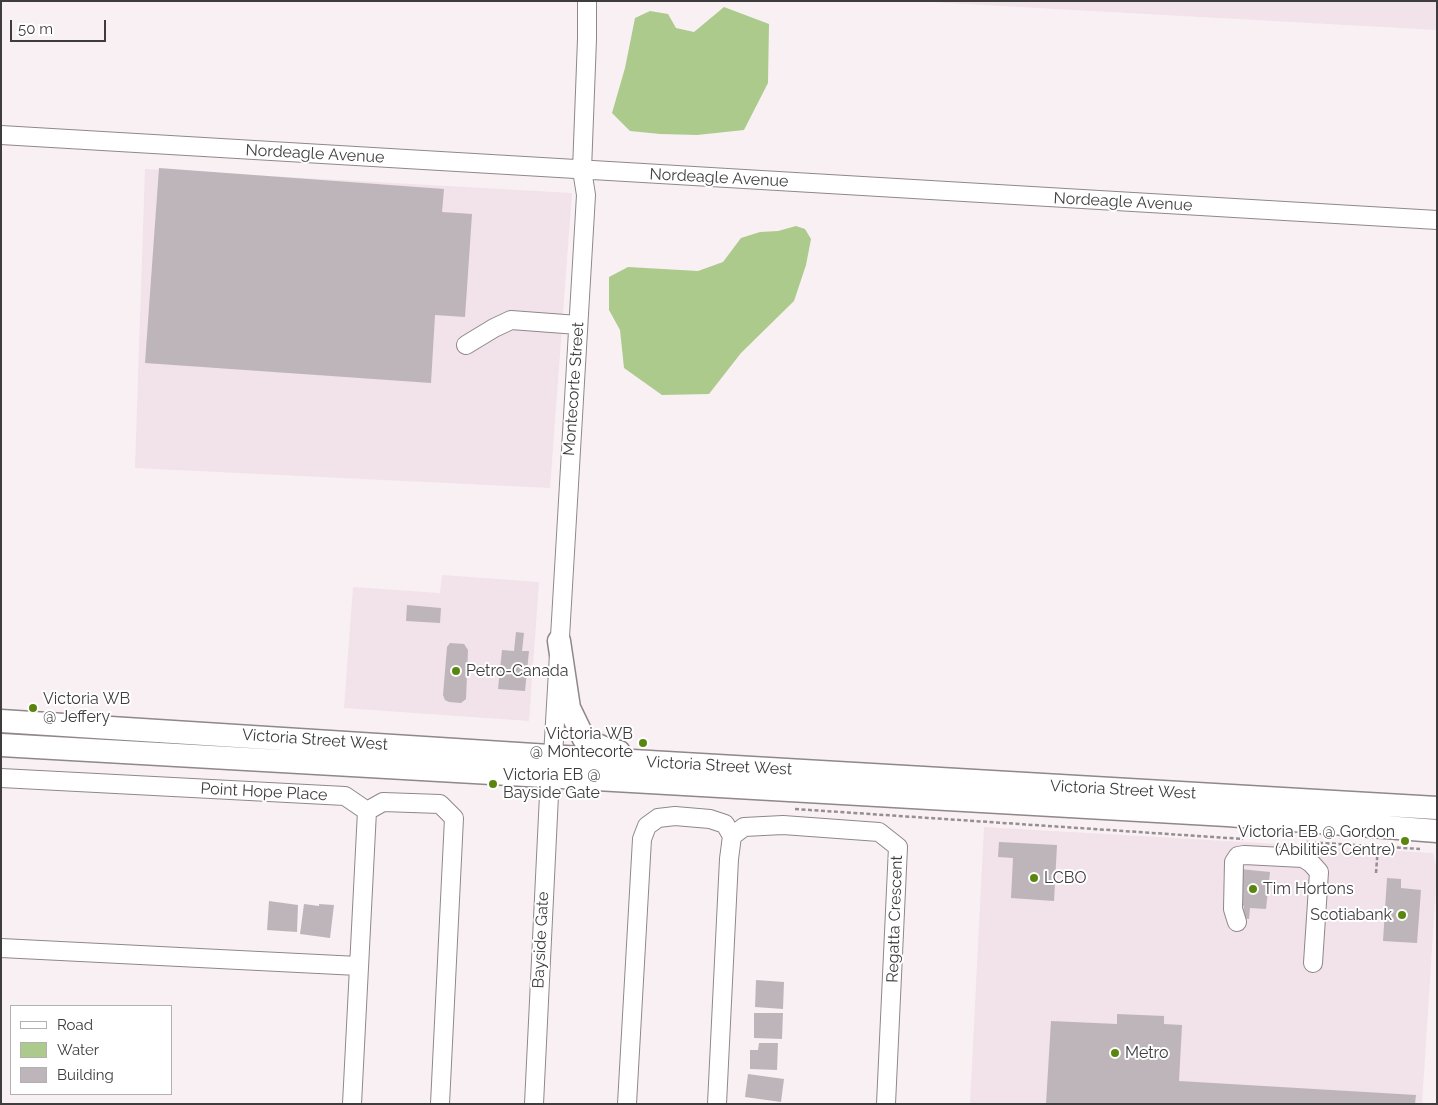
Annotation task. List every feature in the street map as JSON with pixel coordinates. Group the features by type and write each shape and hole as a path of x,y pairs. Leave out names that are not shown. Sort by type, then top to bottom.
{"main road":[{"path":"560,642 569,708 584,739 606,749 684,764"},
{"name":"Victoria Street West","path":"1,720 552,766 1227,815 1431,840"},
{"name":"Victoria Street West","path":"1,745 552,766 684,764 1437,808"}],"street":[{"name":"Montecorte Street","path":"552,766 586,195 582,170 587,39 586,1"},
{"name":"Nordeagle Avenue","path":"1,135 1437,220"},
{"path":"466,345 511,320 578,326"},
{"name":"Bayside Gate","path":"534,1104 548,795 552,766"},
{"name":"Point Hope Place","path":"1,778 345,796 367,811"},
{"path":"352,1104 367,811 383,802 440,804 454,818 440,1104"},
{"path":"627,1104 642,839 647,826 658,818 675,816 710,819 725,824 732,836 729,859 717,1104"},
{"name":"Regatta Crescent","path":"732,836 744,826 793,826 879,832 898,847 886,1104"},
{"path":"1238,922 1233,909 1234,862 1238,856 1244,854 1302,858 1311,863 1319,872 1313,963"},
{"path":"1,948 358,966"}],"path":[{"path":"794,809 1250,839"},
{"path":"1299,842 1378,846 1431,840"},
{"path":"1376,872 1378,846"}],"shaded area":[{"path":"911,1 1437,1 1437,30"},
{"path":"145,169 572,193 550,488 135,468"},
{"path":"442,575 539,582 529,721 344,708 353,587 440,593"},
{"path":"984,827 1433,853 1437,870 1422,1104 970,1104"}],"water":[{"path":"724,7 769,24 768,83 744,130 697,135 630,131 612,113 625,68 635,18 650,11 668,14 676,28 694,32"},
{"path":"796,226 805,229 811,239 806,265 794,301 741,353 709,394 662,395 624,368 620,330 609,310 609,277 628,267 698,271 723,262 741,238 760,232 778,231"}],"building":[{"path":"159,168 444,189 442,212 472,214 465,317 435,315 431,383 145,363"},
{"path":"407,605 441,608 440,623 406,621"},
{"path":"516,632 524,633 522,651 529,651 525,691 498,689 502,650 514,651"},
{"path":"450,643 464,644 468,650 466,699 461,703 449,702 445,700 443,695 447,647"},
{"name":"LCBO","path":"999,842 1057,845 1054,901 1011,898 1013,858 998,857"},
{"name":"Tim Hortons","path":"1240,869 1270,872 1266,909 1250,908 1249,919 1242,918 1244,906 1237,906"},
{"name":"Scotiabank","path":"1387,878 1401,879 1401,888 1421,890 1417,943 1383,941"},
{"path":"269,901 298,905 297,932 267,930"},
{"path":"304,904 334,905 330,938 300,934"},
{"path":"756,980 784,982 783,1009 755,1007"},
{"path":"754,1013 783,1013 782,1039 754,1038"},
{"name":"Metro","path":"1117,1014 1164,1016 1164,1024 1182,1025 1179,1081 1416,1095 1415,1104 1046,1104 1051,1021 1117,1024"},
{"path":"759,1043 778,1043 777,1070 750,1069 750,1050 758,1050"},
{"path":"748,1074 784,1079 781,1102 745,1097"}],"place":[{"name":"Petro-Canada","path":"456,671"},
{"name":"Victoria WB @ Jeffery","path":"33,708"},
{"name":"Victoria WB @ Montecorte","path":"643,743"},
{"name":"Victoria EB @ Bayside Gate","path":"493,784"},
{"name":"Victoria EB @ Gordon (Abilities Centre)","path":"1405,841"},
{"name":"LCBO","path":"1034,878"},
{"name":"Tim Hortons","path":"1253,889"},
{"name":"Scotiabank","path":"1402,915"},
{"name":"Metro","path":"1115,1053"}]}
